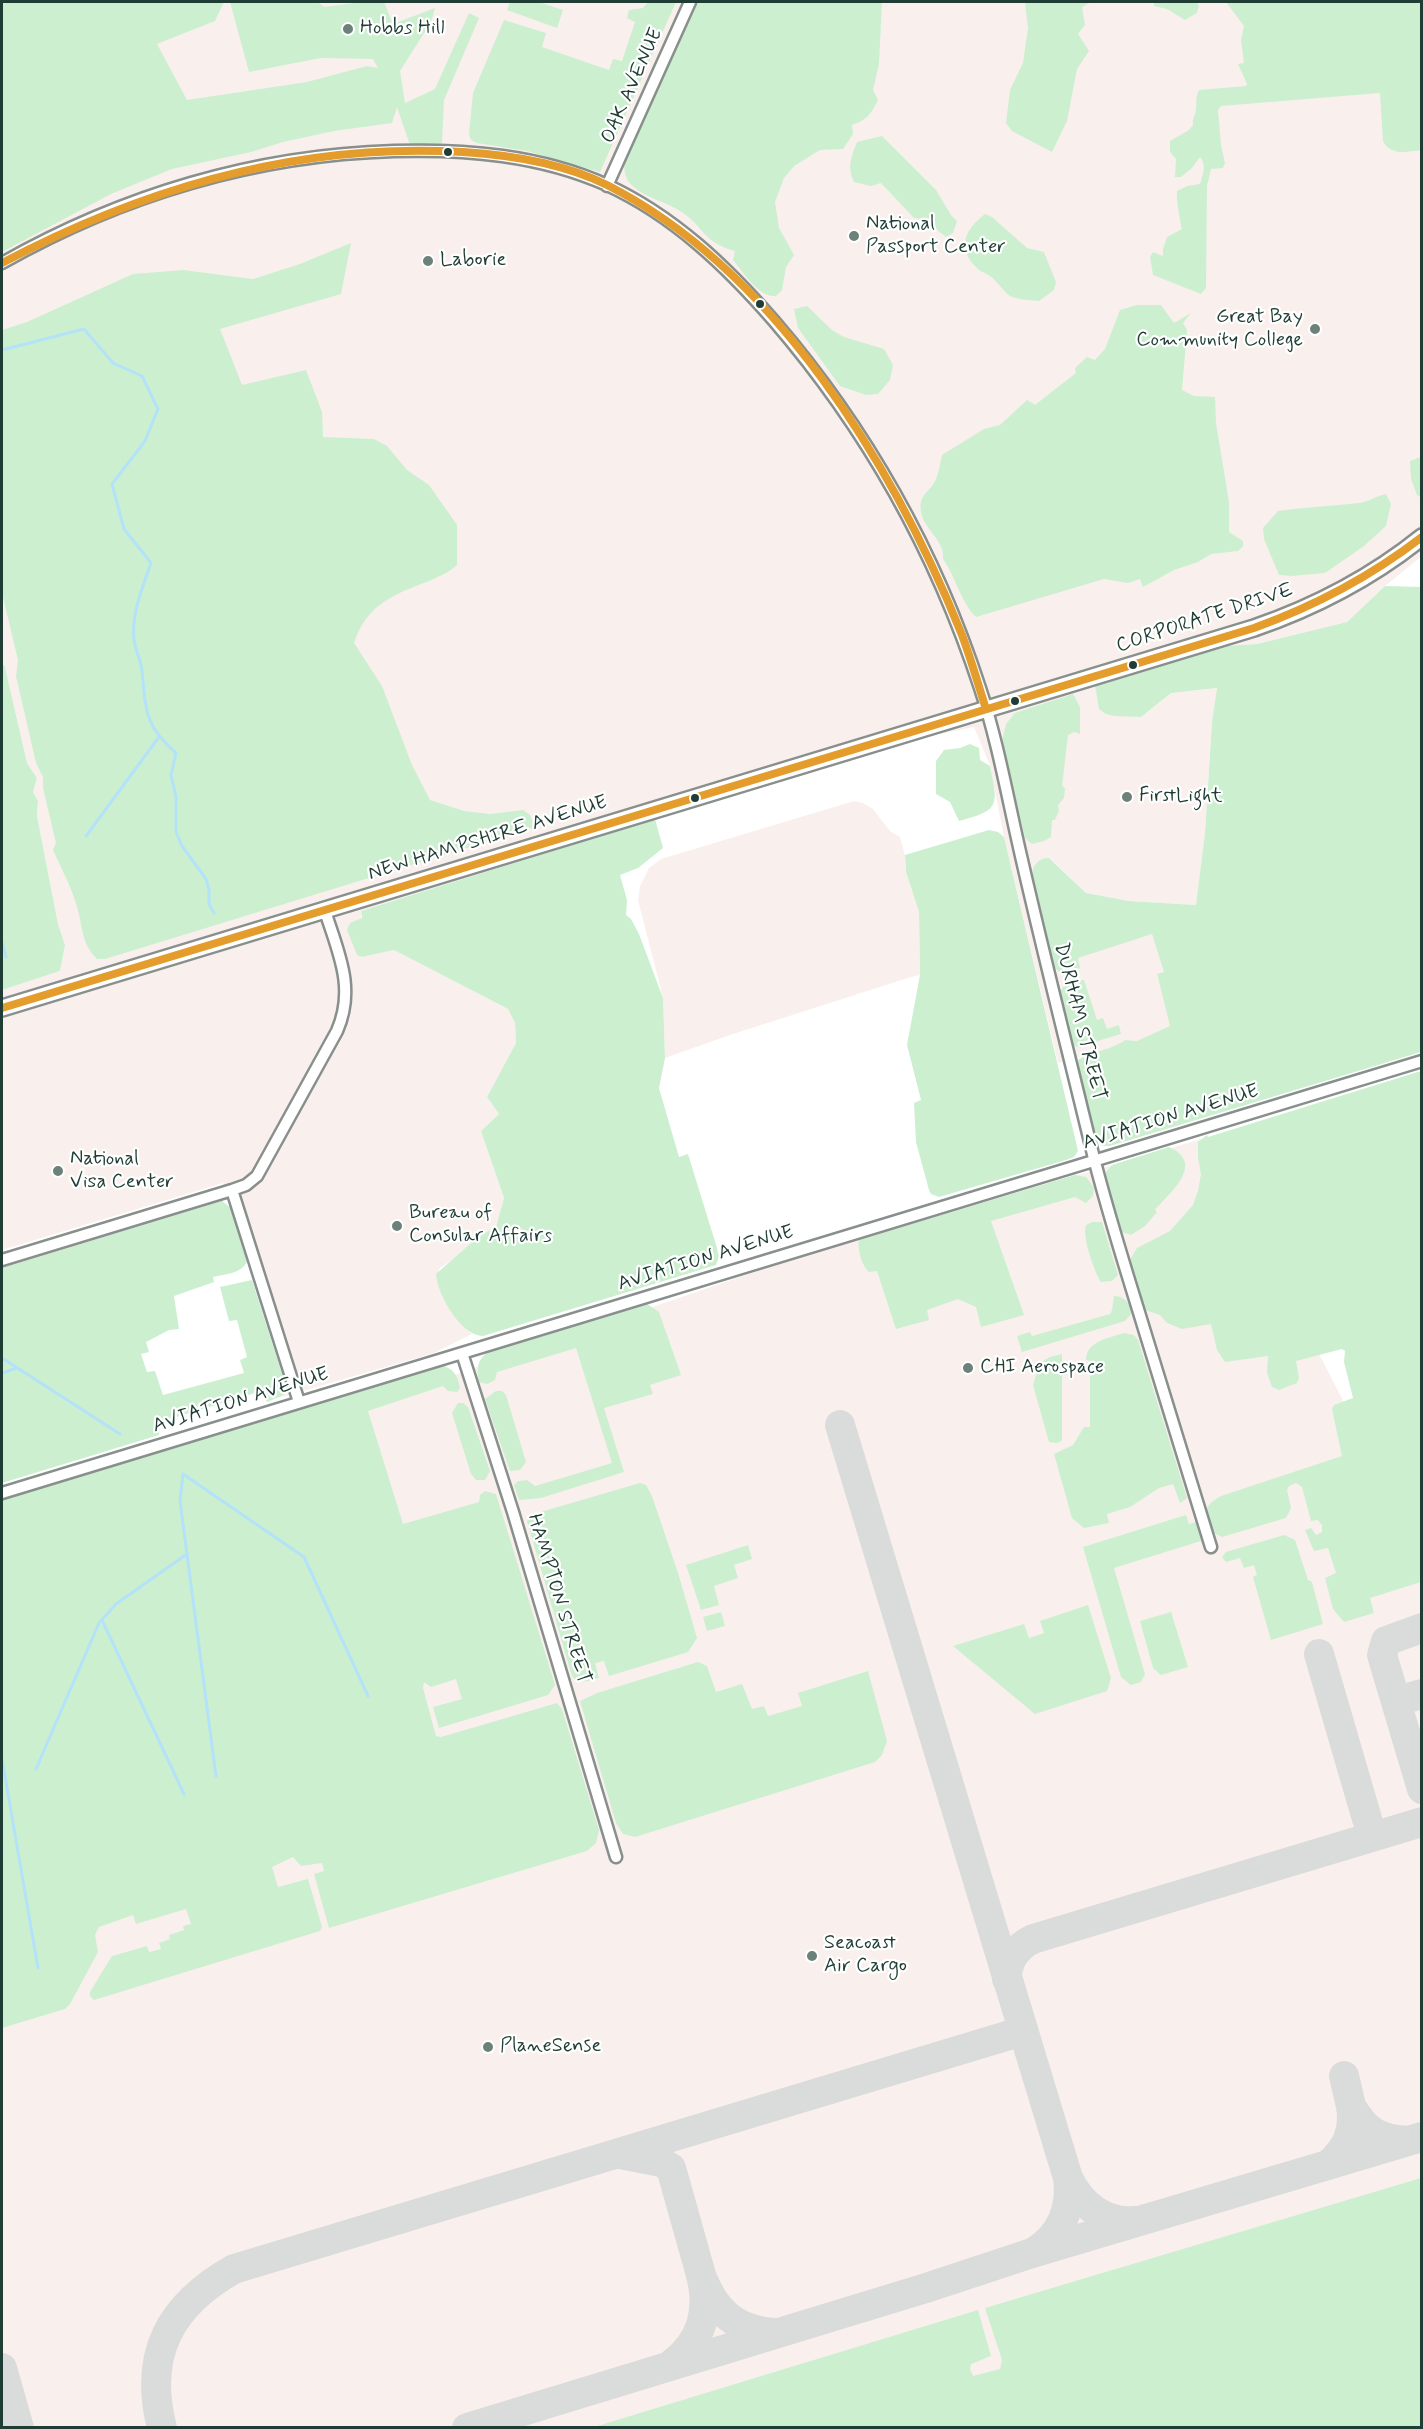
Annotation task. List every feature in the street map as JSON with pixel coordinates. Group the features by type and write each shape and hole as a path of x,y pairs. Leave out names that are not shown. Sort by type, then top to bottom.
{"street":[{"name":"OAK AVENUE","path":"607,186 690,2"},
{"name":"DURHAM STREET","path":"2,263 65,229 146,196 229,172 315,157 367,152 461,151 535,162 607,186 667,220 709,252 763,309 798,349 837,401 878,463 923,546 960,631 986,709 1094,1160 1211,1547"},
{"name":"CORPORATE DRIVE","path":"986,709 1289,616 1369,575 1422,537"},
{"name":"NEW HAMPSHIRE AVENUE","path":"2,1008 986,709"},
{"path":"2,1260 232,1190 246,1185 257,1176 333,1039 344,1014 347,994 345,972 325,911"},
{"name":"AVIATION AVENUE","path":"2,1493 1422,1061"},
{"path":"232,1190 299,1402"},
{"name":"HAMPTON STREET","path":"462,1353 513,1512 616,1857"}],"shaded area":[{"path":"2,2 1421,2 1421,557 1385,586 1347,622 1257,644 1227,646 1106,714 1141,717 1171,693 1218,688 1212,722 1205,833 1196,905 1129,901 1086,893 1050,858 1125,941 1152,934 1165,972 1157,975 1171,1026 1151,1037 1137,1041 1125,1040 1114,1048 1058,1063 1004,837 990,766 974,727 914,739 361,911 362,957 394,950 508,1009 515,1023 516,1043 487,1097 499,1114 481,1131 504,1198 496,1227 478,1237 463,1252 439,1269 446,1299 460,1323 472,1334 434,1353 282,1397 286,1386 223,1183 2,1250 2,990 60,971 65,945 58,924 37,816 38,801 33,792 37,778 27,763 5,667 2,663"},
{"path":"854,801 873,809 890,831 900,837 905,855 906,872 919,912 920,975 665,1058 663,998 638,900 640,886 649,868 661,859"},
{"path":"1208,1137 1374,1461 1421,1519 1421,2427 2,2428 2,1516 364,1406 804,1255"}],"green space":[{"path":"2,2 224,2 215,21 157,44 187,100 307,82 367,66 378,68 373,59 321,58 249,72 230,2 318,2 324,7 361,2 384,2 393,24 435,8 431,22 400,71 405,103 435,89 469,13 479,18 444,100 442,143 410,145 397,107 392,123 334,131 172,169 111,194 2,252"},
{"path":"510,2 539,2 563,10 557,28 507,10"},
{"path":"648,2 676,2 600,172 527,151 471,140 469,134 473,93 504,20 546,33 542,47 609,70 613,59 622,61 635,22 627,18 629,10 643,8"},
{"path":"695,2 882,2 879,64 873,90 878,100 865,119 852,125 853,134 843,149 820,150 794,166 784,178 775,202 779,228 794,255 786,267 782,290 776,296 764,293 752,283 733,260 735,251 724,248 710,239 680,211 634,187 626,176 624,158"},
{"path":"1025,2 1091,2 1082,7 1085,25 1078,34 1089,51 1077,69 1067,121 1052,152 1012,131 1006,123 1010,90 1023,63 1028,28"},
{"path":"1154,2 1196,2 1199,5 1197,13 1185,20 1167,9 1154,6"},
{"path":"1226,2 1421,2 1421,150 1399,152 1386,146 1383,141 1380,93 1221,106 1218,110 1225,163 1223,168 1211,169 1207,186 1206,288 1201,294 1153,275 1150,257 1153,252 1163,256 1167,237 1182,229 1177,191 1187,186 1200,184 1203,173 1204,166 1200,157 1181,177 1175,177 1176,159 1170,152 1170,141 1189,130 1193,125 1199,90 1246,86 1247,84 1238,64 1244,63 1241,40 1244,26"},
{"path":"882,136 936,190 957,221 953,233 946,237 923,219 914,218 881,183 871,186 854,182 851,162 857,142"},
{"path":"985,214 992,217 1027,248 1044,252 1056,282 1054,290 1039,301 1010,296 993,278 971,262 965,247 965,240 972,227"},
{"path":"351,243 341,294 220,329 242,385 306,370 322,412 323,437 374,439 387,446 407,470 429,485 457,525 457,565 444,574 393,596 383,603 366,619 354,643 382,686 412,765 430,800 464,811 490,814 523,810 530,815 535,827 105,959 97,959 85,941 75,900 53,850 56,843 43,788 43,777 36,763 16,676 18,660 2,593 2,330 27,322 133,274 183,270 253,279 300,264"},
{"path":"1137,305 1161,305 1174,323 1191,313 1183,323 1187,330 1182,390 1194,396 1215,397 1216,423 1229,502 1229,532 1243,541 1243,546 1238,551 1211,554 1143,587 1140,579 1128,583 1104,579 976,617 962,596 943,559 941,546 921,512 921,501 936,479 942,455 984,429 1000,425 1027,400 1035,405 1076,373 1075,368 1087,357 1095,360 1105,349 1120,310"},
{"path":"807,306 832,330 844,337 884,349 893,365 890,380 878,394 866,395 840,386 798,328 794,309"},
{"path":"1421,457 1421,497 1417,495 1411,479 1410,461"},
{"path":"1386,494 1391,504 1386,526 1364,546 1325,573 1279,575 1264,539 1263,528 1278,511 1359,503"},
{"path":"1385,586 1421,587 1421,1052 1110,1146 1102,1146 1094,1138 1077,1061 1125,1040 1137,1041 1170,1026 1157,974 1164,972 1152,934 1078,958 1080,968 1062,974 1054,967 1032,875 1033,871 1039,860 1049,858 1086,893 1129,901 1196,905 1205,833 1212,722 1217,688 1171,693 1141,717 1106,714 1099,709 1095,685 1227,646 1257,644 1347,622"},
{"path":"2,663 5,667 27,763 37,778 33,792 38,801 37,816 58,924 65,945 60,971 2,990"},
{"path":"1073,694 1080,707 1080,734 1074,732 1068,735 1062,786 1065,788 1064,798 1058,805 1059,811 1055,820 1052,820 1051,837 1032,844 1025,838 1002,741 1006,724 1015,713"},
{"path":"970,744 979,748 980,760 990,766 995,798 989,809 983,813 959,821 950,802 936,794 936,761 944,750"},
{"path":"655,819 663,848 638,868 620,875 627,900 626,915 631,919 639,934 663,998 665,1058 659,1088 679,1157 688,1154 719,1257 716,1265 483,1336 475,1334 459,1322 452,1312 441,1292 436,1274 478,1237 496,1227 504,1198 481,1131 499,1114 487,1097 516,1043 515,1023 508,1009 394,950 362,957 357,955 347,930 350,923 362,918 361,911"},
{"path":"989,830 998,832 1004,837 1078,1151 1074,1157 1066,1160 939,1197 931,1194 929,1190 916,1142 914,1103 921,1100 907,1045 920,975 919,912 906,872 905,855"},
{"path":"1084,980 1097,1020 1103,1018 1107,1029 1119,1025 1121,1034 1078,1047 1073,1045 1060,991 1065,985"},
{"path":"1421,1071 1421,1582 1370,1598 1374,1613 1344,1622 1333,1609 1325,1578 1336,1573 1328,1548 1314,1551 1305,1530 1311,1528 1316,1535 1322,1532 1322,1525 1318,1520 1311,1521 1302,1487 1296,1483 1289,1486 1287,1490 1291,1508 1286,1518 1222,1537 1214,1533 1207,1507 1221,1496 1342,1456 1332,1409 1334,1405 1353,1398 1344,1362 1345,1351 1342,1349 1296,1361 1299,1378 1297,1383 1279,1390 1272,1387 1267,1373 1268,1356 1225,1362 1217,1350 1211,1324 1182,1329 1167,1323 1160,1315 1145,1310 1130,1265 1137,1248 1170,1231 1193,1205 1201,1174 1198,1142 1207,1135 1208,1137"},
{"path":"1169,1147 1180,1154 1185,1162 1185,1170 1181,1179 1145,1226 1131,1235 1122,1232 1118,1227 1105,1181 1106,1172 1112,1165"},
{"path":"1075,1175 1086,1177 1094,1188 1093,1196 1086,1203 1075,1197 991,1221 1024,1315 981,1327 976,1307 958,1299 927,1310 929,1320 896,1329 877,1271 869,1272 862,1262 859,1240"},
{"path":"222,1201 231,1208 247,1262 237,1271 213,1277 214,1282 174,1296 179,1329 169,1330 146,1342 149,1352 141,1354 147,1372 155,1371 163,1395 244,1373 240,1360 247,1357 237,1320 229,1321 220,1287 252,1280 286,1386 284,1395 267,1402 262,1395 255,1393 160,1422 159,1435 2,1483 2,1268"},
{"path":"1092,1222 1102,1222 1118,1275 1112,1281 1101,1282 1092,1262 1085,1230 1086,1225"},
{"path":"1114,1296 1124,1299 1130,1307 1131,1314 1125,1321 1022,1352 1017,1336 1030,1332 1032,1336 1110,1314"},
{"path":"647,1304 659,1312 681,1375 650,1385 653,1394 604,1408 624,1472 541,1498 519,1500 514,1485 518,1481 527,1480 535,1486 612,1463 576,1348 497,1372 495,1380 487,1384 479,1382 479,1362 488,1352"},
{"path":"1124,1333 1134,1335 1138,1340 1187,1498 1180,1503 1173,1484 1159,1488 1130,1507 1107,1514 1109,1523 1084,1528 1072,1518 1054,1454 1073,1445 1084,1427 1090,1427 1090,1361 1086,1360 1090,1348 1099,1341"},
{"path":"1062,1354 1062,1440 1058,1443 1049,1442 1033,1385 1040,1363"},
{"path":"444,1366 457,1377 460,1388 457,1392 448,1391 443,1386 368,1411 403,1524 479,1502 480,1495 485,1491 496,1494 555,1685 548,1695 439,1728 433,1707 462,1699 456,1679 431,1687 424,1682 423,1688 436,1736 441,1737 557,1703 562,1709 599,1830 596,1843 587,1851 329,1928 314,1874 324,1871 322,1863 301,1866 293,1857 272,1867 278,1887 308,1879 322,1927 320,1931 94,2000 90,1992 112,1956 147,1946 149,1952 161,1949 159,1943 170,1939 169,1935 184,1930 183,1926 191,1924 186,1909 136,1924 133,1915 99,1927 95,1935 98,1952 70,2004 65,2009 2,2028 2,1500"},
{"path":"496,1391 502,1391 506,1395 526,1462 520,1470 510,1471 485,1399"},
{"path":"458,1403 463,1403 468,1407 490,1471 485,1480 476,1480 471,1474 452,1413"},
{"path":"640,1483 646,1485 652,1496 697,1638 688,1652 609,1676 604,1661 595,1663 599,1678 584,1682 578,1681 572,1676 527,1521 529,1517 544,1511"},
{"path":"1186,1515 1189,1524 1196,1522 1201,1541 1114,1568 1145,1674 1141,1682 1131,1685 1121,1677 1083,1547"},
{"path":"1284,1535 1295,1540 1308,1580 1312,1582 1323,1624 1271,1640 1253,1577 1257,1575 1254,1565 1244,1568 1240,1558 1226,1562 1222,1557 1226,1552"},
{"path":"748,1545 752,1559 734,1565 738,1578 714,1586 719,1605 701,1610 686,1565"},
{"path":"1088,1605 1111,1678 1107,1691 1035,1714 953,1646 1024,1624 1029,1638 1044,1633 1040,1621"},
{"path":"721,1612 725,1626 707,1631 703,1617"},
{"path":"1171,1612 1188,1667 1161,1675 1153,1668 1140,1621"},
{"path":"698,1662 707,1666 716,1692 742,1684 752,1709 764,1706 768,1716 802,1706 798,1693 868,1671 887,1741 882,1755 875,1762 635,1837 623,1834 616,1823 580,1701 597,1693"},
{"path":"1421,2178 1421,2427 594,2427 978,2310 991,2356 971,2364 970,2369 973,2376 1000,2369 1002,2360 985,2308"}],"waterway":[{"path":"2,350 84,329 113,363 142,376 158,409 145,441 112,484 124,529 151,563 134,620 135,643 141,667 144,696 152,725 176,753 171,775 176,797 176,832 182,846 206,879 209,904 214,913"},
{"path":"86,836 159,737"},
{"path":"2,942 6,957"},
{"path":"2,1358 120,1434"},
{"path":"2,1373 17,1368"},
{"path":"216,1776 180,1501 183,1474 304,1557 368,1696"},
{"path":"36,1769 99,1623 116,1604 187,1554"},
{"path":"102,1620 184,1794"},
{"path":"2,1759 38,1968"}],"taxiway":[{"path":"840,1425 1068,2178 1080,2197 1095,2211 1114,2219 1135,2221"},
{"path":"1422,1628 1386,1641 1382,1655 1422,1789"},
{"path":"1319,1654 1367,1819"},
{"path":"1411,1697 1422,1694"},
{"path":"1007,1979 1009,1966 1017,1950 1033,1939 1422,1822"},
{"path":"162,2428 157,2401 156,2377 167,2334 178,2316 193,2299 234,2269 1023,2031"},
{"path":"1344,2076 1351,2106"},
{"path":"1328,2165 1345,2146 1348,2139 1352,2124 1351,2106 1362,2122 1374,2132 1381,2136 1408,2141"},
{"path":"467,2428 926,2288 1032,2253 1422,2137"},
{"path":"620,2154 661,2162 671,2168 701,2275"},
{"path":"1034,2252 1051,2238 1063,2220 1068,2200 1068,2178"},
{"path":"672,2364 690,2345 701,2324 704,2313 704,2288 701,2275 713,2299 729,2317 750,2328 777,2333"},
{"path":"2,2368 19,2428"}],"transit line":[{"path":"2,263 112,212 168,192 225,175 342,154 402,151 500,155 536,161 590,177 668,222 724,267 775,320 822,378 864,441 901,505 934,571 962,635 986,709"},
{"path":"2,1008 1254,628 1299,610 1362,578 1422,537"}],"place":[{"name":"Hobbs Hill","path":"348,29"},
{"name":"National Passport Center","path":"854,236"},
{"name":"Laborie","path":"428,261"},
{"name":"Great Bay Community College","path":"1315,329"},
{"name":"FirstLight","path":"1127,797"},
{"name":"National Visa Center","path":"58,1171"},
{"name":"Bureau of Consular Affairs","path":"397,1226"},
{"name":"CHI Aerospace","path":"968,1368"},
{"name":"Seacoast Air Cargo","path":"812,1956"},
{"name":"PlaneSense","path":"488,2047"}]}
